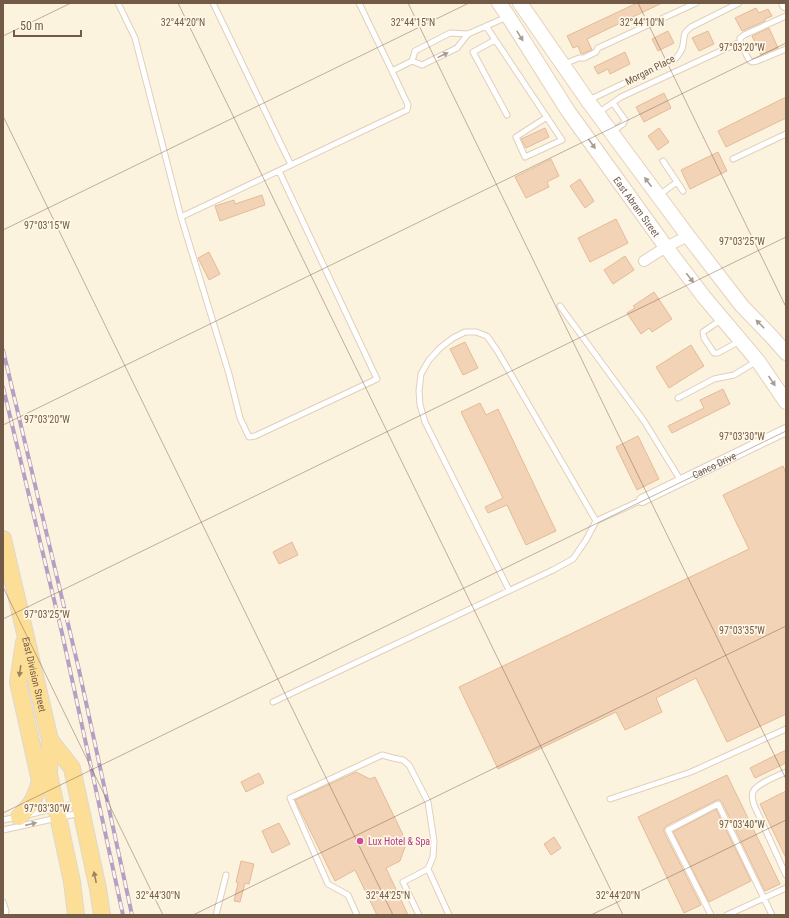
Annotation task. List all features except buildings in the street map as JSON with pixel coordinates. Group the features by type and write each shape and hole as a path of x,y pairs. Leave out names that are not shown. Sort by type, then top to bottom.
{"main road":[{"name":"East Abram Street","path":"499,3 568,111 666,247 700,292 758,361 786,402"},
{"path":"520,3 584,95 688,236 742,306 786,353"},
{"path":"508,16 517,15 521,18 530,28 567,80 584,95"},
{"name":"East Division Street","path":"3,539 50,740 49,774 72,882 76,915"},
{"path":"19,817 29,807 36,795 40,781 18,682 25,632"},
{"name":"East Division Street","path":"50,740 72,768 98,889 102,915"}],"street":[{"path":"644,261 666,247 688,236"},
{"name":"Canco Drive","path":"642,500 786,430"}],"lane":[{"path":"118,3 135,38 181,217 226,366 240,418 249,437 255,436 378,379 279,171"},
{"path":"213,3 291,165"},
{"path":"181,217 407,110 408,105 359,3"},
{"path":"563,65 578,58 584,58 596,52 598,48 696,3"},
{"name":"Morgan Place","path":"584,95 675,59 680,54 684,44 683,37 686,31 691,27 739,3"},
{"path":"392,71 412,61 415,50 450,33 468,34 508,16"},
{"path":"786,16 740,38 740,42 749,60 752,62 786,49"},
{"path":"486,26 495,40 547,117 562,140 525,157 516,136 547,117"},
{"path":"412,61 422,66 457,48 468,34"},
{"path":"495,40 473,52 507,115"},
{"path":"598,114 621,98 740,42"},
{"path":"611,132 623,124 625,120 613,103"},
{"path":"733,158 786,134"},
{"path":"663,161 683,191"},
{"path":"658,196 677,182"},
{"path":"560,306 644,421 681,481"},
{"path":"722,318 703,332 704,338 714,353 718,353 741,341"},
{"path":"509,590 425,422 420,405 419,391 421,374 429,360 440,348 453,338 465,332 476,332 487,336 498,352 596,521"},
{"path":"678,398 714,379 734,375 758,361"},
{"path":"273,702 573,559 586,540 596,521 642,500"},
{"path":"610,799 691,772 786,730"},
{"path":"357,915 348,895 328,884 290,798 382,755 403,760 409,765 428,802 434,840 433,857 428,870 403,882 419,915"},
{"path":"786,772 759,785 753,791 752,797 754,805 786,875"},
{"path":"710,915 668,830 718,804 772,915"},
{"path":"3,820 58,813 80,808"},
{"path":"3,830 58,813 80,808"},
{"path":"428,870 450,915"},
{"path":"216,915 226,875"},
{"path":"728,915 786,888"},
{"path":"3,902 6,915"}],"railway":[{"path":"3,350 79,670 132,915"},
{"path":"3,387 62,633 123,915"}],"place":[{"name":"Lux Hotel & Spa","path":"360,841"}]}
